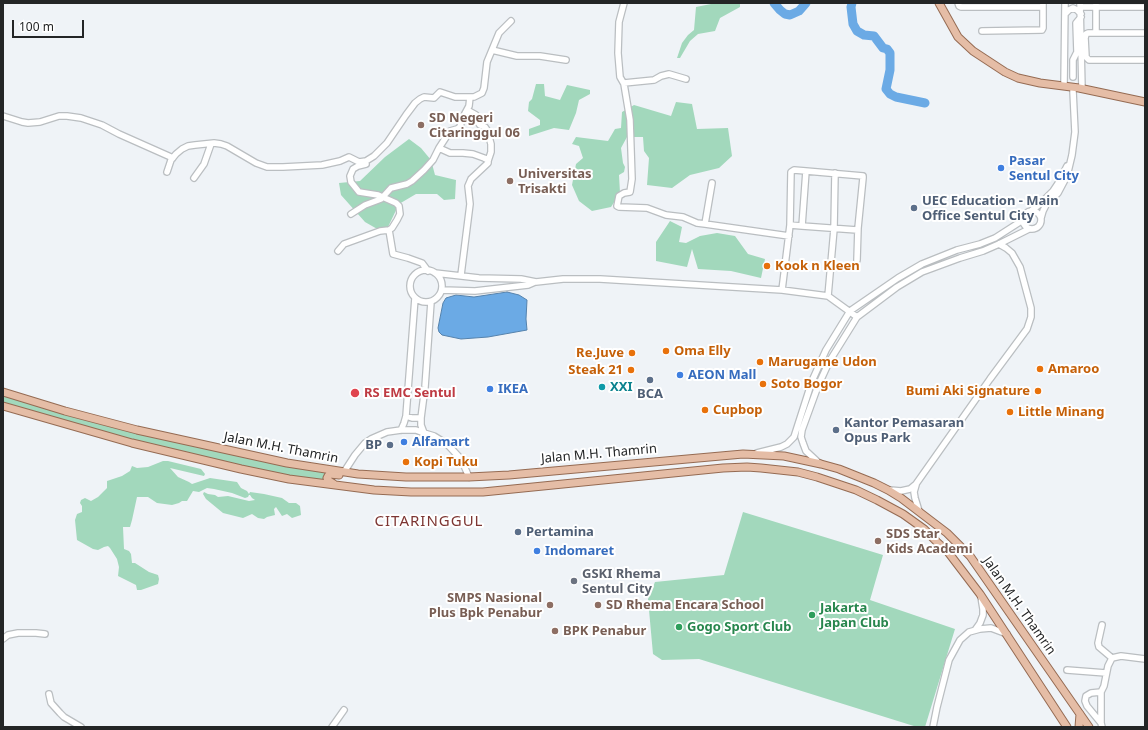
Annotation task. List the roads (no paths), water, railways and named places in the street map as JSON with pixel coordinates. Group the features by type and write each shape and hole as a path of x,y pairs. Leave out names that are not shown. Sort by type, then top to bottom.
{"main road":[{"path":"939,3 958,37 973,51 1005,72 1018,78 1040,83 1082,89 1145,102"},
{"name":"Jalan M.H. Thamrin","path":"3,392 65,411 137,430 287,463 358,474 406,477 469,477 724,455 755,454 784,456 820,464 862,478 888,490 919,511 947,533 970,556 1089,726"},
{"name":"Jalan M.H. Thamrin","path":"3,406 132,443 289,479 374,490 411,492 483,492 723,468 761,468 785,470 817,477 856,490 904,514 924,529 948,552 980,594 1067,727"},
{"path":"784,456 789,462 788,467 785,470"},
{"path":"798,472 796,468 800,459"},
{"path":"344,486 329,481 327,478 328,476 330,474 350,476 358,474"},
{"path":"924,529 931,520"},
{"path":"1079,727 1080,714"}],"street":[{"path":"624,3 619,22 618,45 620,77 624,83 630,120 632,179 630,192 624,193 620,196 617,201 617,206 619,208 647,208 666,215 683,217 697,223 789,236"},
{"path":"958,3 961,7 1043,5 1042,30 982,31"},
{"path":"1064,86 1065,3"},
{"path":"1082,89 1081,5 1145,7"},
{"path":"1096,5 1096,33"},
{"path":"1065,16 1069,10 1073,8 1081,15"},
{"path":"1073,77 1073,60 1077,52 1076,23 1081,15"},
{"path":"1065,16 1067,22 1068,51 1073,60"},
{"path":"338,251 344,244 380,231 389,230 398,220 400,210 396,203 375,194 359,192 353,186 350,179 353,168 369,163 387,143 415,103 420,99 424,97 434,98 440,92 458,97 470,97 478,95 482,92 484,88 487,62 499,33 511,21"},
{"path":"1145,33 1088,33 1085,36 1086,56 1088,59 1145,60"},
{"path":"492,50 517,56 540,56 566,60"},
{"path":"624,83 654,80 669,74 686,79"},
{"path":"820,464 806,451 801,437 802,430 818,386 834,354 857,317 897,287 922,272 932,267 983,251 1029,229 1034,229 1041,224 1041,218 1046,205 1058,193 1066,180 1072,155 1075,132 1073,91"},
{"path":"351,214 365,204 384,198 391,188 402,186 412,181 433,160 450,131 460,127 462,119 469,106 470,97"},
{"path":"461,275 470,204 468,186 471,179 488,161 491,152 491,144 487,130 477,121 476,115 467,110"},
{"path":"3,116 28,123 40,122 58,116 81,118 102,125 173,158"},
{"path":"168,172 173,158 182,149 188,146 211,144 221,144 227,146 256,163 267,167 322,165 340,161 349,157 359,162 364,162 374,156"},
{"path":"194,178 204,164 211,144"},
{"path":"439,148 450,153 463,152 473,154 488,161"},
{"path":"1029,229 1024,225 1023,220 1025,214 1041,203 1053,191 1072,155"},
{"path":"782,290 790,225 791,172 794,170 860,175 863,178 858,228 857,260"},
{"path":"802,226 806,171"},
{"path":"828,296 834,229 835,173"},
{"path":"705,224 712,183"},
{"path":"1031,211 1038,213 1041,218"},
{"path":"755,454 781,447 787,444 794,437 809,389 826,350 850,311 898,278 922,264 957,250 980,244 995,238 1023,220"},
{"path":"790,225 855,231 858,228"},
{"path":"389,230 393,254 422,263 428,270 435,273 497,279 521,279 536,282"},
{"path":"888,490 901,491 910,489 916,484 994,373 1027,329 1030,322 1031,308 1020,267 1012,253 999,244"},
{"path":"401,430 406,416 415,298 410,289 412,280 418,272 428,270"},
{"path":"415,298 424,302 431,302 437,298 442,290 441,280 435,273"},
{"path":"442,290 475,291 564,279 607,279 782,290 828,296 857,317"},
{"path":"424,433 421,425 421,418 425,387 431,302"},
{"path":"826,350 834,354"},
{"path":"406,416 421,418"},
{"path":"344,472 354,455 365,443 387,432 416,430 434,436 447,444 461,460 469,477"},
{"path":"916,484 914,492 919,511"},
{"path":"974,630 980,623 983,615 980,594"},
{"path":"1102,625 1098,643 1099,647 1112,658"},
{"path":"933,727 936,707 949,660 960,640 969,632 980,629 991,628 1007,634"},
{"path":"3,639 8,635 18,632 36,632 45,634"},
{"path":"1112,658 1122,656 1145,659"},
{"path":"1101,725 1101,692 1104,686 1108,666 1112,658"},
{"path":"1067,670 1106,673"},
{"path":"1101,692 1091,693 1086,696 1085,701 1101,725"},
{"path":"49,694 52,703 60,713 81,727"},
{"path":"332,727 344,710"}],"water":[{"path":"507,292 519,295 527,300 527,330 488,337 461,339 442,335 439,332 438,328 443,303 446,298 456,295 474,297"}],"waterway":[{"path":"774,3 785,14 790,15 799,11 806,3"},
{"path":"852,3 853,24 857,31 864,35 874,36 883,48 887,49 890,53 890,70 886,89 890,94 896,97 925,103"}],"place":[{"name":"SD Negeri Citaringgul 06","path":"421,125"},
{"name":"Pasar Sentul City","path":"1001,168"},
{"name":"Universitas Trisakti","path":"510,181"},
{"name":"UEC Education - Main Office Sentul City","path":"914,208"},
{"name":"Kook n Kleen","path":"767,266"},
{"name":"Oma Elly","path":"666,351"},
{"name":"Re.Juve","path":"632,353"},
{"name":"Marugame Udon","path":"760,362"},
{"name":"Amaroo","path":"1040,369"},
{"name":"Steak 21","path":"631,370"},
{"name":"AEON Mall","path":"680,375"},
{"name":"BCA","path":"650,380"},
{"name":"Soto Bogor","path":"763,384"},
{"name":"XXI","path":"602,387"},
{"name":"IKEA","path":"490,389"},
{"name":"Bumi Aki Signature","path":"1038,391"},
{"name":"RS EMC Sentul","path":"355,393"},
{"name":"Cupbop","path":"705,410"},
{"name":"Little Minang","path":"1010,412"},
{"name":"Kantor Pemasaran Opus Park","path":"836,430"},
{"name":"Alfamart","path":"404,442"},
{"name":"BP","path":"390,445"},
{"name":"Kopi Tuku","path":"406,462"},
{"name":"Pertamina","path":"518,532"},
{"name":"SDS Star Kids Academi","path":"878,541"},
{"name":"Indomaret","path":"537,551"},
{"name":"GSKI Rhema Sentul City","path":"574,581"},
{"name":"SMPS Nasional Plus Bpk Penabur","path":"550,605"},
{"name":"SD Rhema Encara School","path":"598,605"},
{"name":"Jakarta Japan Club","path":"812,615"},
{"name":"Gogo Sport Club","path":"679,627"},
{"name":"BPK Penabur","path":"555,631"}],"district":[{"name":"CITARINGGUL","path":"429,522"}]}
